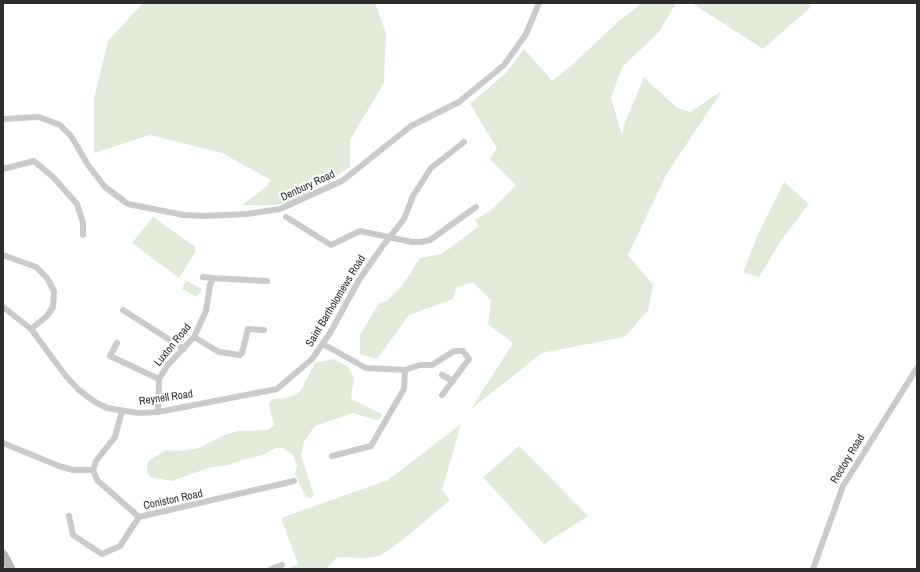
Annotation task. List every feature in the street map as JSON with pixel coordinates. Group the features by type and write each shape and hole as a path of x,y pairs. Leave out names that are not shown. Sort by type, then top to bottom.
{"street":[{"name":"Denbury Road","path":"3,119 39,117 60,125 71,136 88,165 105,187 128,204 184,215 203,216 247,214 280,209 342,181 411,126 459,102 504,65 526,34 539,3"},
{"name":"Saint Bartholomews Road","path":"277,389 312,359 323,344 359,280 382,246 391,238 404,219 413,196 431,168 464,142"},
{"path":"3,169 34,162 54,178 77,204 83,223 83,235"},
{"path":"286,217 331,246 360,231 412,242 430,240 476,207"},
{"path":"3,255 36,267 47,278 54,291 53,307 47,316 31,329"},
{"path":"203,277 267,280"},
{"name":"Luxton Road","path":"158,412 159,379 167,366 194,337 206,311 210,285 213,278"},
{"name":"Reynell Road","path":"3,307 31,329 65,375 79,390 95,402 107,408 138,413 158,412 277,389"},
{"path":"123,310 184,349"},
{"path":"194,337 219,352 240,356 248,329 264,330"},
{"path":"117,343 110,356 159,379"},
{"path":"323,344 366,368 405,370 420,365 432,365 454,351 462,351 469,359 442,395"},
{"name":"Rectory Road","path":"813,569 842,486 917,368"},
{"path":"332,456 371,446 404,389 405,370"},
{"path":"442,375 453,381"},
{"path":"3,443 58,466 73,470 93,470 96,461 115,437 122,411"},
{"name":"Coniston Road","path":"93,470 97,480 139,518 294,481"},
{"path":"69,516 74,535 102,554 120,546 139,518"},
{"path":"3,554 11,569"},
{"path":"271,569 282,565"}],"green space":[{"path":"143,3 375,3 386,33 384,83 350,140 350,167 295,201 275,205 242,205 267,186 271,180 222,153 150,135 94,153 94,98 108,41"},
{"path":"642,3 676,3 659,32 623,66 611,98 622,135 624,125 644,77 677,108 690,112 722,91 667,173 628,255 653,285 648,311 624,337 542,353 471,409 513,343 488,324 491,300 473,282 457,287 453,299 409,315 377,359 360,354 360,335 379,303 387,301 402,286 420,258 442,254 479,226 475,220 490,211 516,185 490,159 497,148 470,104 505,74 524,49 552,81 572,65 619,21"},
{"path":"692,3 809,3 811,7 763,49"},
{"path":"784,182 809,204 782,239 759,277 743,272 759,232"},
{"path":"153,217 194,246 196,251 179,278 132,243"},
{"path":"186,281 202,289 197,297 182,289"},
{"path":"334,359 347,366 354,377 351,399 382,414 381,418 376,420 353,413 315,426 304,441 301,456 314,495 311,498 306,497 295,474 297,465 293,455 283,448 276,448 262,455 229,465 208,468 172,481 150,477 147,471 148,461 166,450 181,451 199,448 224,435 238,431 268,430 274,425 269,406 270,402 273,399 295,395 301,390 315,363"},
{"path":"461,424 442,490 450,500 400,542 380,556 366,558 337,557 326,569 285,569 298,564 281,518 388,480"},
{"path":"519,446 588,516 544,544 483,477"}]}
